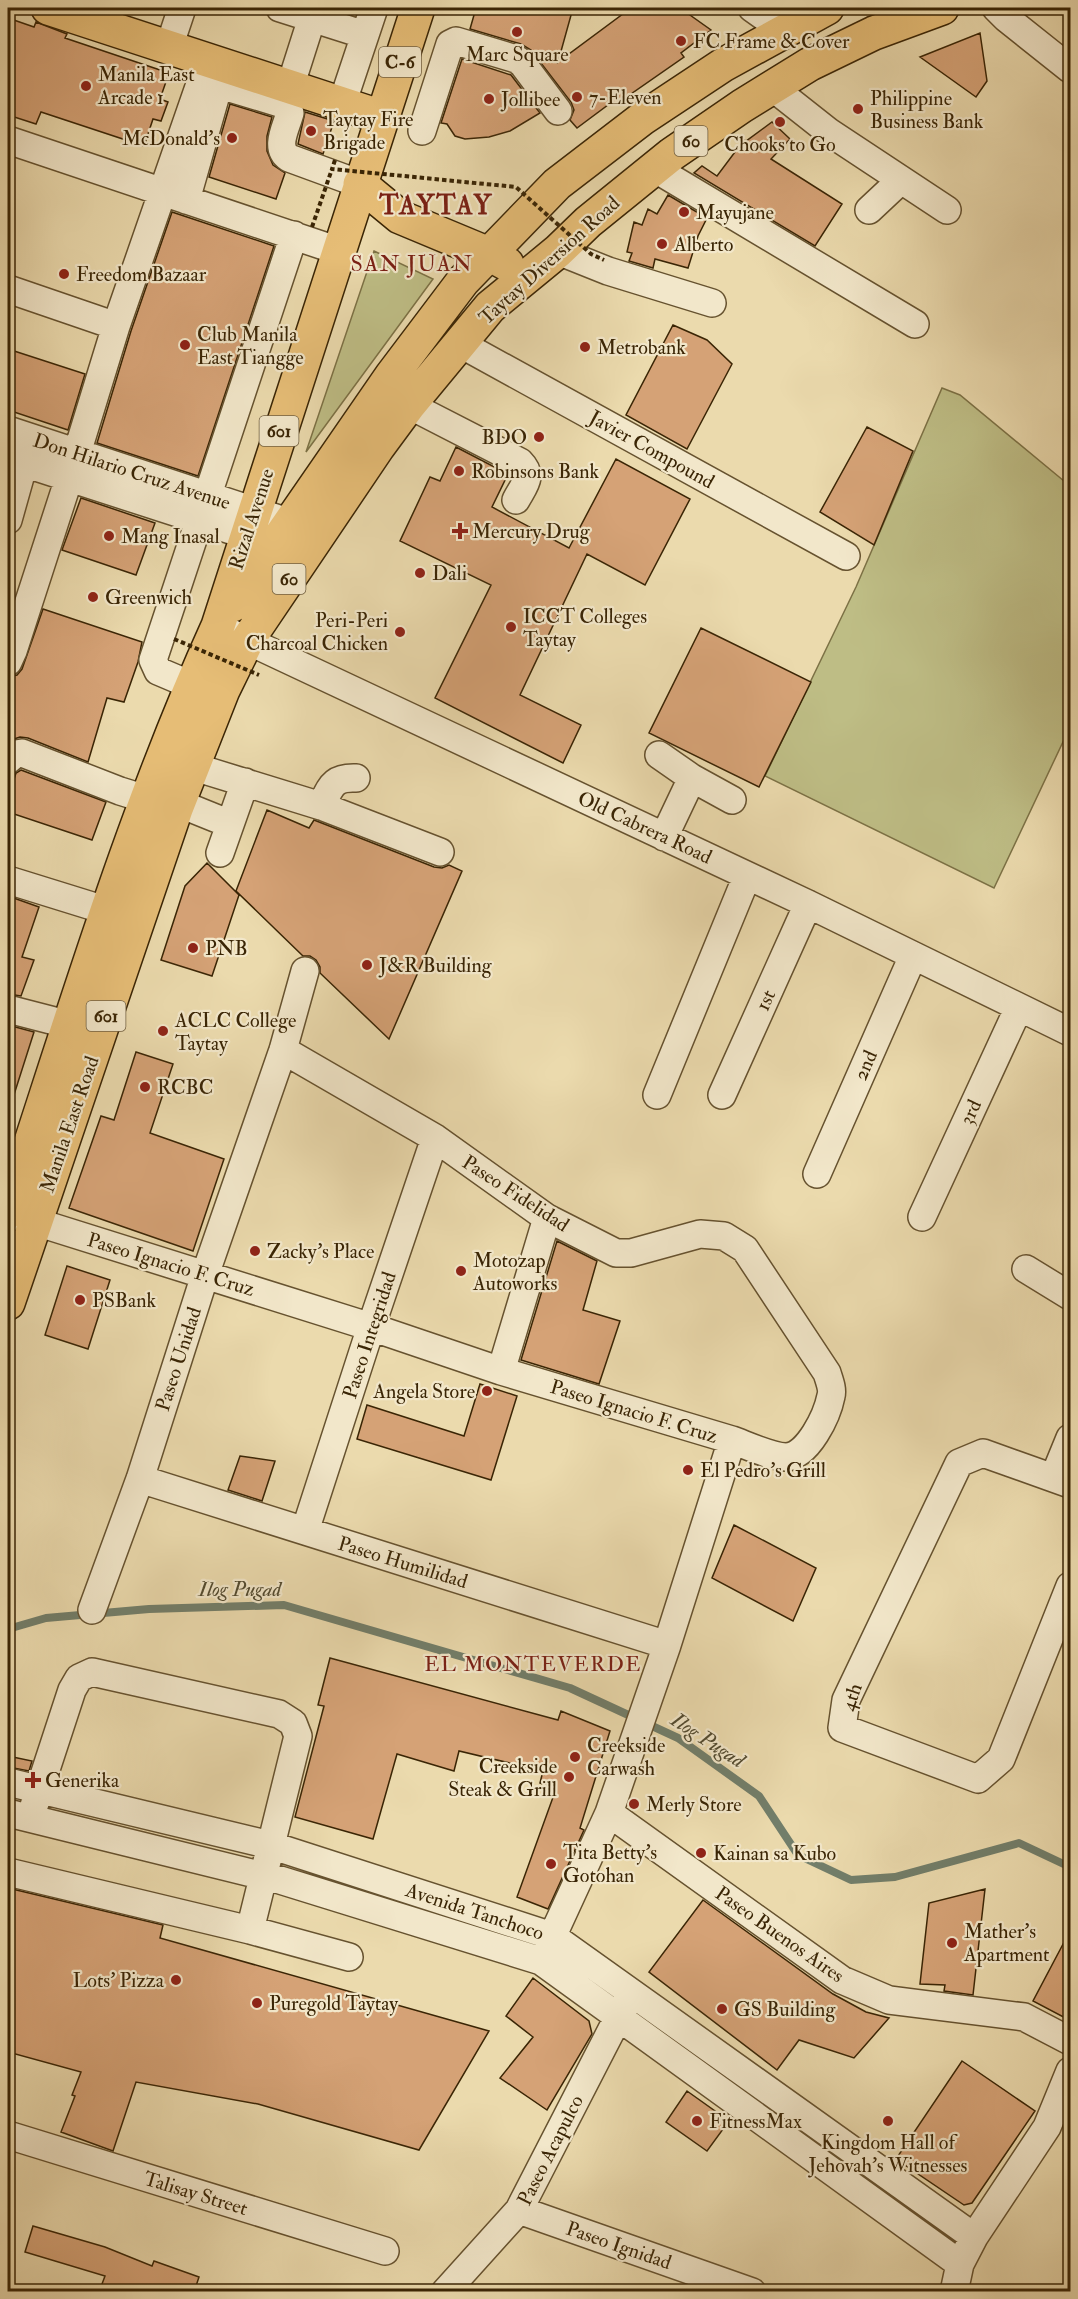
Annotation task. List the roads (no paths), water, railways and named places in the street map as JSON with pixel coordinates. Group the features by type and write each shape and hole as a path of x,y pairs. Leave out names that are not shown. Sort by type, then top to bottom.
{"main road":[{"path":"48,8 382,117"},
{"name":"Rizal Avenue","path":"167,804 191,685 218,626 339,251 346,177 382,117 418,8"},
{"name":"Taytay Diversion Road","path":"223,690 247,641 366,439 463,281 557,184 594,154 723,65 783,30 827,8"},
{"name":"Taytay Diversion Road","path":"218,626 291,524 366,439 409,405 490,307 558,251 588,222 654,168 742,106 810,64 874,33 942,8"},
{"path":"346,177 400,217 489,254 527,275"},
{"path":"218,626 216,658 223,690"},
{"name":"Rizal Avenue","path":"70,1025 108,911 167,804 191,766 223,690"},
{"name":"Manila East Road","path":"17,1215 167,804"},
{"name":"Manila East Road","path":"8,1303 17,1215 70,1025"}],"street":[{"path":"169,47 182,8"},
{"path":"280,8 365,35"},
{"path":"342,104 374,8"},
{"path":"752,8 783,30"},
{"path":"996,8 1071,69"},
{"path":"290,87 312,18"},
{"path":"422,131 450,44 456,41 516,59 522,63 558,111"},
{"path":"175,196 208,61"},
{"path":"772,87 829,132 947,210"},
{"path":"8,662 116,327 175,196 217,92 223,88 230,88 283,104 290,113 280,148 282,154 346,177"},
{"path":"8,140 175,196 303,231 339,251"},
{"path":"654,168 915,324"},
{"path":"869,210 901,180"},
{"path":"191,685 158,671 153,660 204,508 303,231"},
{"path":"558,251 608,271 712,303"},
{"path":"8,289 116,327"},
{"name":"Javier Compound","path":"459,343 846,556"},
{"path":"409,405 520,462 526,469 528,477 516,500"},
{"name":"Don Hilario Cruz Avenue","path":"8,430 73,466 250,523 291,524"},
{"path":"10,502 16,460"},
{"name":"Don Hilario Cruz Avenue","path":"16,460 73,466"},
{"name":"Old Cabrera Road","path":"218,626 808,904 1071,1032"},
{"path":"8,760 15,754 22,753 120,791 230,824"},
{"path":"659,755 732,800"},
{"path":"191,766 321,806 440,852"},
{"path":"321,806 335,781 343,777 356,778"},
{"path":"664,837 692,777"},
{"path":"220,853 244,783"},
{"path":"657,1095 747,876"},
{"path":"8,880 108,911"},
{"name":"1st","path":"722,1095 808,904"},
{"name":"2nd","path":"817,1174 913,956"},
{"name":"Paseo Unidad","path":"92,1610 140,1479 205,1275 283,1050 305,971"},
{"name":"3rd","path":"922,1217 1019,1007"},
{"path":"8,1009 70,1025"},
{"name":"Paseo Fidelidad","path":"283,1050 435,1138 547,1218 616,1252 631,1253 700,1234 724,1236 745,1249 827,1373 832,1393 809,1444 798,1455 784,1457 732,1440"},
{"name":"Paseo Integridad","path":"305,1532 435,1138"},
{"name":"Paseo Ignacio F. Cruz","path":"17,1215 371,1327 501,1371 732,1440 667,1645 609,1813 541,1961"},
{"path":"501,1371 547,1218"},
{"path":"1026,1269 1071,1296"},
{"name":"4th","path":"1071,1438 1062,1480 983,1453 959,1463 846,1700 842,1728 978,1779 1001,1759 1071,1586"},
{"name":"Paseo Humilidad","path":"140,1479 667,1645"},
{"path":"19,1816 39,1790 72,1690 79,1678 92,1672 279,1714 293,1723 298,1736 250,1930"},
{"name":"Avenida Tanchoco","path":"8,1782 270,1845 552,1936 974,2237"},
{"name":"Paseo Buenos Aires","path":"609,1813 842,1980 889,2000 1024,2016 1071,2041"},
{"name":"Avenida Tanchoco","path":"19,1816 262,1876 541,1961 960,2264"},
{"path":"8,1872 250,1930 349,1957"},
{"name":"Paseo Acapulco","path":"445,2292 519,2210 631,1992"},
{"path":"954,2292 960,2264 974,2237 1047,2127 1071,2071"},
{"name":"Talisay Street","path":"8,2134 385,2251"},
{"name":"Paseo Ignidad","path":"519,2210 752,2292"}],"waterway":[{"name":"Ilog Pugad","path":"8,1629 46,1618 149,1609 284,1605 570,1688 678,1738 759,1796 798,1855 851,1880 895,1877 1019,1843 1070,1867"}],"place":[{"name":"Marc Square","path":"517,32"},
{"name":"FC Frame & Cover","path":"681,41"},
{"name":"Manila East Arcade 1","path":"86,86"},
{"name":"7-Eleven","path":"577,97"},
{"name":"Jollibee","path":"489,99"},
{"name":"Philippine Business Bank","path":"858,109"},
{"name":"Chooks to Go","path":"780,122"},
{"name":"Taytay Fire Brigade","path":"311,131"},
{"name":"McDonald's","path":"232,138"},
{"name":"Mayujane","path":"684,212"},
{"name":"Alberto","path":"662,244"},
{"name":"Freedom Bazaar","path":"64,274"},
{"name":"Club Manila East Tiangge","path":"185,345"},
{"name":"Metrobank","path":"585,347"},
{"name":"BDO","path":"539,437"},
{"name":"Robinsons Bank","path":"459,471"},
{"name":"Mercury Drug","path":"460,531"},
{"name":"Mang Inasal","path":"109,536"},
{"name":"Dali","path":"420,573"},
{"name":"Greenwich","path":"93,597"},
{"name":"ICCT Colleges Taytay","path":"511,627"},
{"name":"Peri-Peri Charcoal Chicken","path":"400,632"},
{"name":"PNB","path":"193,948"},
{"name":"J&R Building","path":"367,965"},
{"name":"ACLC College Taytay","path":"163,1031"},
{"name":"RCBC","path":"145,1087"},
{"name":"Zacky's Place","path":"255,1251"},
{"name":"Motozap Autoworks","path":"461,1271"},
{"name":"PSBank","path":"80,1300"},
{"name":"Angela Store","path":"487,1391"},
{"name":"El Pedro's Grill","path":"688,1470"},
{"name":"Creekside Carwash","path":"575,1757"},
{"name":"Creekside Steak & Grill","path":"569,1777"},
{"name":"Generika","path":"33,1780"},
{"name":"Merly Store","path":"634,1804"},
{"name":"Kainan sa Kubo","path":"701,1853"},
{"name":"Tita Betty's Gotohan","path":"551,1864"},
{"name":"Mather's Apartment","path":"952,1943"},
{"name":"Lots' Pizza","path":"176,1980"},
{"name":"Puregold Taytay","path":"257,2003"},
{"name":"GS Building","path":"722,2009"},
{"name":"FitnessMax","path":"697,2121"},
{"name":"Kingdom Hall of Jehovah's Witnesses","path":"888,2121"}],"district":[{"name":"TAYTAY","path":"436,205"},
{"name":"SAN JUAN","path":"412,263"},
{"name":"EL MONTEVERDE","path":"533,1664"}]}
